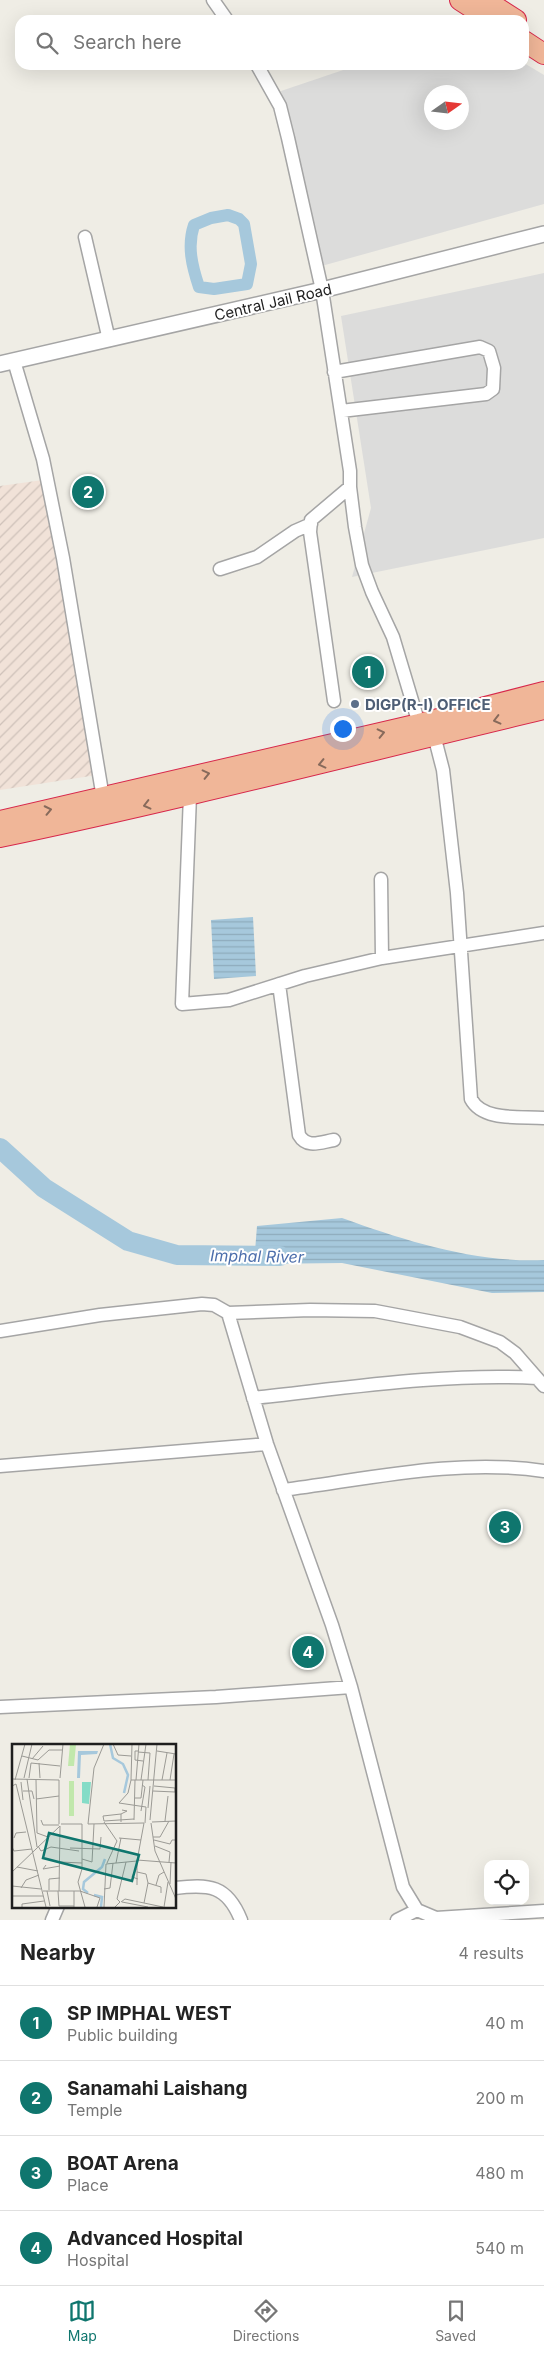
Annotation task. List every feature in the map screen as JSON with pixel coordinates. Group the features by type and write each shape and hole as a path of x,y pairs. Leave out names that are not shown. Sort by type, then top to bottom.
{"highway":[{"path":"460,0 483,15"},
{"path":"486,0 508,15"},
{"path":"529,28 544,38"},
{"path":"529,44 544,54"},
{"path":"0,821 190,794 368,753 426,730 544,692"},
{"path":"0,837 105,806 426,730 544,709"}],"street":[{"path":"214,0 224,15"},
{"path":"260,70 280,106 322,290 334,372 342,411 350,471 354,527 362,565 393,637 446,789 457,893 471,1099 480,1110 490,1114 544,1118"},
{"name":"Central Jail Road","path":"7,363 322,290 544,234"},
{"path":"85,238 109,340"},
{"path":"334,372 480,347 489,351 494,368 493,389 486,394 342,411"},
{"path":"7,363 47,477 63,558 105,806"},
{"path":"334,701 310,532 312,520 350,488"},
{"path":"220,569 256,557 294,531 311,524"},
{"path":"190,794 182,1004 229,1000 337,967 382,958 544,934"},
{"path":"381,879 382,958"},
{"path":"279,984 300,1135 302,1140 309,1144 334,1140"},
{"path":"0,1331 100,1315 202,1304 214,1305 228,1313 310,1310 375,1312 460,1327 500,1342 515,1353 541,1382"},
{"path":"228,1313 267,1444 332,1625 351,1687 403,1888 417,1910 437,1919 544,1912"},
{"path":"253,1398 427,1379 491,1376 541,1382"},
{"path":"0,1466 267,1444"},
{"path":"283,1490 420,1472 483,1467 544,1471"},
{"path":"0,1706 216,1697 351,1687"},
{"path":"176,1888 199,1886 220,1891 237,1909 241,1920"},
{"path":"52,1920 57,1908"},
{"path":"396,1920 417,1910"}],"shaded area":[{"path":"529,66 544,75 544,204 318,267 281,91 343,70 529,70"},
{"path":"544,273 544,538 352,577 371,508 341,316"},
{"path":"50,479 97,775 0,790 0,486"}],"water":[{"path":"253,917 256,976 214,979 211,920"},
{"path":"342,1218 391,1235 441,1249 492,1258 544,1260 544,1292 492,1293 342,1263 254,1264 257,1226"}],"waterway":[{"path":"228,215 239,219 244,224 251,264 247,284 214,289 199,287 191,256 194,225 211,218 228,215"},
{"name":"Imphal River","path":"0,1148 44,1188 128,1241 177,1255 280,1256"}],"place":[{"name":"Sanamahi Laishang","path":"88,492"},
{"name":"SP IMPHAL WEST","path":"368,672"},
{"name":"DIGP(R-I) OFFICE","path":"355,704"},
{"name":"BOAT Arena","path":"505,1527"},
{"name":"Advanced Hospital","path":"308,1652"}]}
